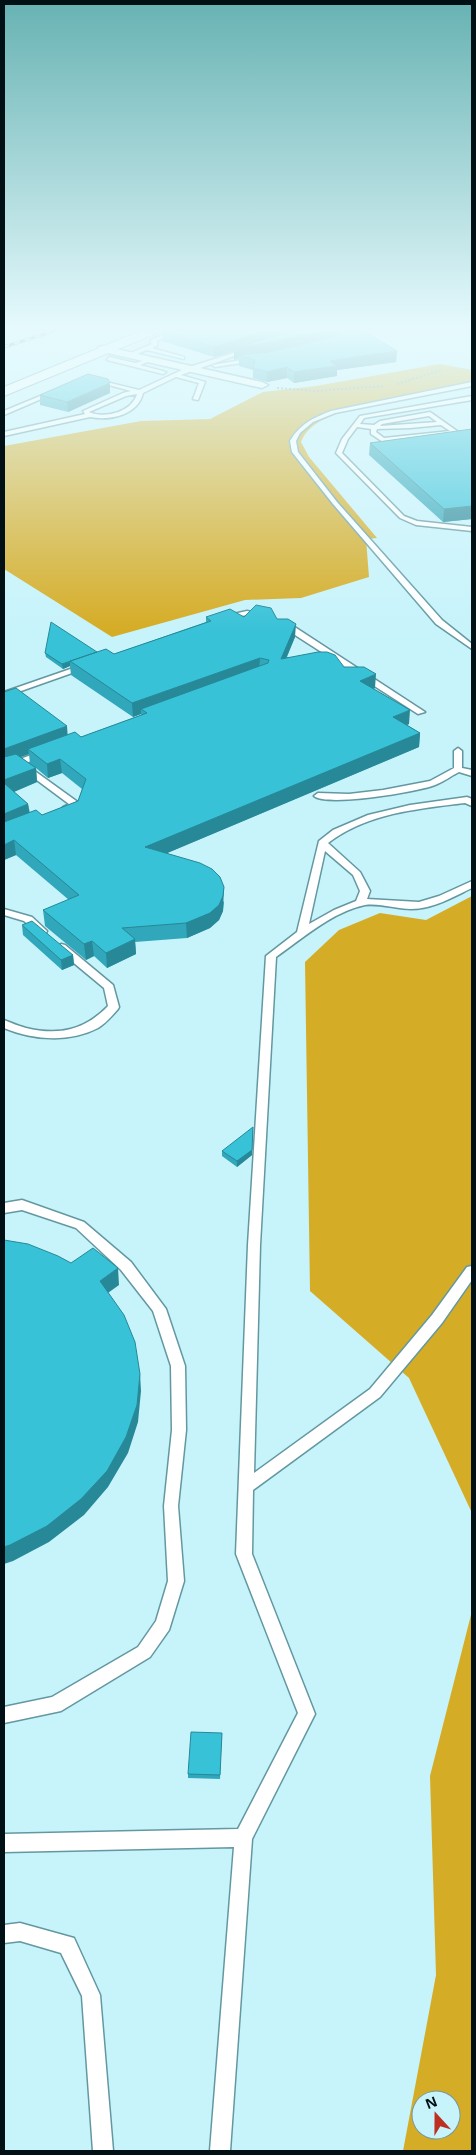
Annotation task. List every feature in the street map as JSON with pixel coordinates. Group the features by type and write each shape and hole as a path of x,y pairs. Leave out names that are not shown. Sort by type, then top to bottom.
{"lane":[{"path":"4,434 19,431"},
{"path":"300,431 293,441 295,452 381,557 439,622 472,647"},
{"path":"352,431 345,439 339,453 402,517 416,523 472,529"},
{"path":"373,431 373,433 383,440 455,432 453,431"},
{"path":"213,621 231,614 247,613 275,618 421,712"},
{"path":"4,695 95,663"},
{"path":"458,751 458,768"},
{"path":"4,768 47,752"},
{"path":"19,762 76,805 58,812"},
{"path":"458,768 472,773"},
{"path":"318,796 349,797 383,794 433,783 458,768"},
{"path":"302,934 322,844 333,833 372,817 414,807 467,800 472,804"},
{"path":"322,844 357,874 365,891 360,904"},
{"path":"220,2151 243,1838 307,1714 244,1554 254,1245 271,956 302,934 337,913 360,904 382,902 411,906 436,901 472,884"},
{"path":"4,912 28,919 102,981 109,988 114,1007 94,1024 69,1033 39,1034 14,1029 4,1024"},
{"path":"4,1208 22,1205 80,1225 126,1266 160,1309 178,1366 179,1430 171,1506 176,1581 163,1625 144,1652 55,1705 4,1715"},
{"path":"247,1486 375,1393 437,1319 472,1271"},
{"path":"4,1843 243,1838"},
{"path":"4,1934 20,1932 67,1945 91,1995 103,2151"}],"shaded area":[{"path":"89,431 308,431 301,442 309,457 377,538 366,539 369,577 301,598 245,600 112,637 4,569 4,446"},
{"path":"472,896 472,1513 409,1378 310,1291 305,962 339,930 380,913 426,920"},
{"path":"472,1611 472,2151 403,2151 411,2108 411,2140 461,2140 461,2090 414,2090 436,1975 430,1776"}],"building":[{"path":"472,431 472,506 444,509 370,443"},
{"path":"256,605 271,608 277,619 288,619 296,624 281,659 327,652 335,655 344,667 364,667 376,674 360,681 410,710 393,717 420,733 145,847 200,863 212,869 220,877 224,887 219,905 210,913 186,923 122,928 135,939 106,953 92,941 84,944 43,910 79,895 14,840 4,845 4,822 36,810 42,815 78,801 86,779 60,759 47,764 28,749 75,732 81,737 147,713 141,709 268,663 269,660 260,658 132,703 70,661 106,649 114,654 211,621 206,617 230,609 244,617"},
{"path":"51,622 97,652 62,664 45,653"},
{"path":"16,688 67,726 4,749 4,692"},
{"path":"16,754 36,768 4,780 4,757"},
{"path":"4,783 28,804 4,814"},
{"path":"32,921 73,955 61,960 22,925"},
{"path":"253,1127 252,1150 237,1161 222,1151"},
{"path":"4,1240 28,1244 71,1263 93,1248 118,1268 100,1281 124,1315 135,1342 140,1374 137,1405 126,1437 107,1471 81,1499 47,1526 4,1547"},
{"path":"191,1732 222,1733 220,1775 188,1774"}]}
